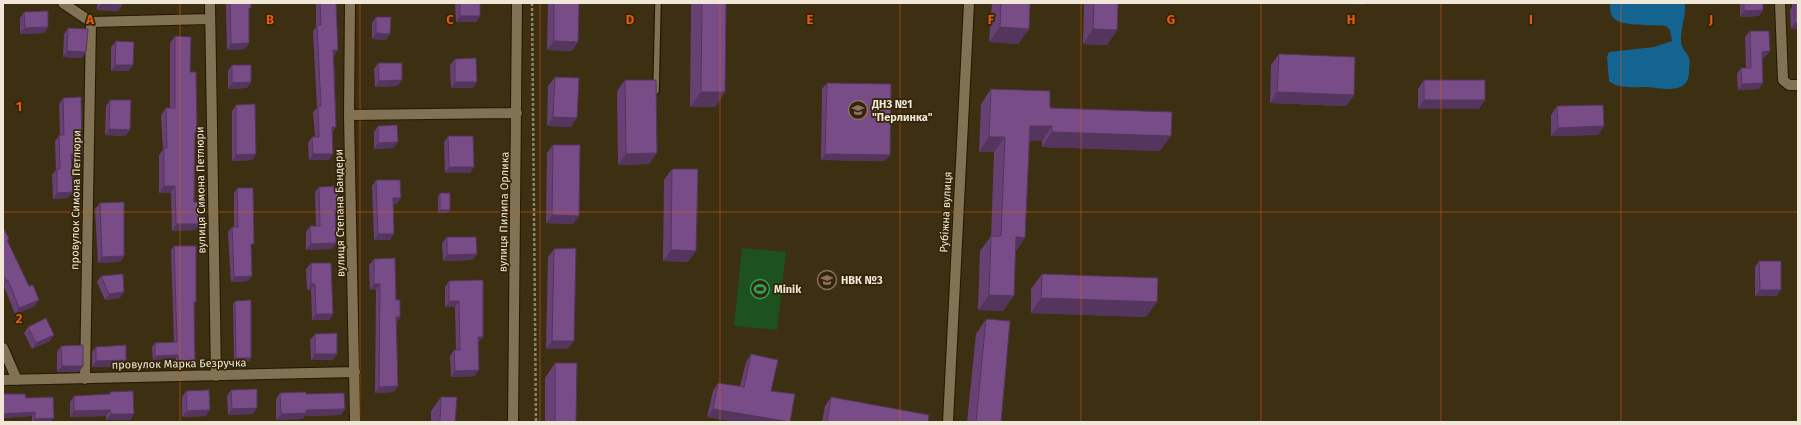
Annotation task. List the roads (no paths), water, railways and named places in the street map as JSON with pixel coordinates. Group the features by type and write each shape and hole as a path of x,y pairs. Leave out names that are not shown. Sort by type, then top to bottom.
{"street":[{"path":"63,3 91,22 210,19"},
{"name":"вулиця Симона Петлюри","path":"210,3 216,376"},
{"name":"вулиця Степана Бандери","path":"350,3 349,115 355,422"},
{"name":"вулиця Пилипа Орлика","path":"513,422 517,3"},
{"name":"Рубіжна вулиця","path":"948,422 969,3"},
{"path":"1780,3 1783,80 1789,85 1798,86"},
{"name":"провулок Симона Петлюри","path":"85,379 91,22"},
{"path":"349,115 517,113"},
{"path":"3,348 17,380"},
{"name":"провулок Марка Безручка","path":"3,380 355,372"}],"lane":[{"path":"656,96 658,3"}],"water":[{"path":"1610,3 1685,3 1681,43 1690,62 1688,79 1685,84 1680,87 1661,89 1622,86 1613,84 1609,81 1607,57 1609,52 1654,47 1672,41 1670,30 1666,26 1632,24 1616,20 1611,15"}],"place":[{"name":"ДНЗ №1 \"Перлинка\"","path":"858,110"},
{"name":"НВК №3","path":"827,280"},
{"name":"Minik","path":"760,289"}]}
